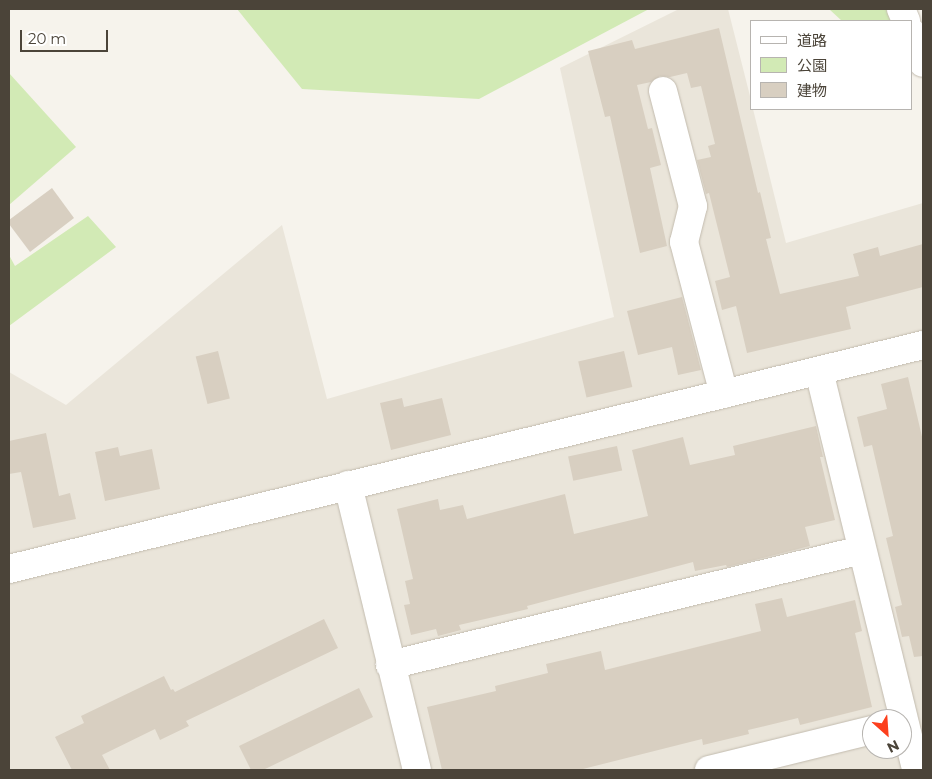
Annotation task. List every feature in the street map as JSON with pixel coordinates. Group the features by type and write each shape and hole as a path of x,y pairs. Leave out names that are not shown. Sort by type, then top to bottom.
{"street":[{"path":"912,34 923,62"},
{"path":"663,91 693,206 684,242 724,394"},
{"path":"9,569 923,345"},
{"path":"819,371 900,709"},
{"path":"348,485 390,665 417,770"},
{"path":"390,665 861,550"},
{"path":"708,770 862,732"},
{"path":"912,756 916,770"}],"shaded area":[{"path":"679,9 728,9 750,96 750,110 753,110 786,243 923,203 923,770 9,770 9,372 66,405 282,225 327,399 614,317 560,68"}],"green space":[{"path":"237,9 649,9 479,99 302,89"},
{"path":"829,9 886,9 892,20 841,20"},
{"path":"9,73 76,147 9,205"},
{"path":"88,216 116,247 9,326 9,255 15,266"}],"building":[{"path":"719,28 758,193 760,192 771,238 766,239 780,294 859,276 853,254 878,247 880,256 923,244 923,287 846,307 851,329 747,353 736,306 722,310 715,281 730,277 709,193 706,194 697,160 711,157 708,146 715,144 701,86 691,88 687,73 670,77 660,76 651,82 637,85 648,129 652,128 661,165 650,168 667,246 640,253 610,116 605,117 588,51 632,40 635,49"},
{"path":"52,188 74,218 30,252 9,224 9,220"},
{"path":"682,297 701,370 678,375 672,347 638,355 627,311"},
{"path":"218,351 230,399 208,404 196,357"},
{"path":"624,351 632,387 587,398 578,362"},
{"path":"908,377 923,441 923,656 914,657 909,636 902,637 895,607 902,605 886,538 893,536 872,445 864,447 857,417 887,409 881,384"},
{"path":"402,398 404,407 442,398 451,435 391,450 380,403"},
{"path":"816,426 823,457 820,457 835,520 805,527 810,546 727,567 726,565 695,571 693,562 527,606 528,609 459,625 461,630 438,636 436,629 411,635 404,605 410,604 405,581 413,579 397,509 438,499 440,510 463,505 467,519 565,494 574,534 648,516 632,450 683,437 690,465 735,455 733,446"},
{"path":"46,433 59,496 70,493 76,519 33,528 21,472 9,474 9,441"},
{"path":"617,446 622,470 573,481 568,456"},
{"path":"118,447 120,456 152,449 160,489 105,501 95,452"},
{"path":"782,598 787,617 855,600 862,631 855,633 872,707 800,725 798,718 748,730 749,734 703,745 702,739 579,770 442,770 427,707 496,691 495,686 548,673 546,664 601,651 605,670 761,631 755,604"},
{"path":"324,619 338,648 186,721 189,726 160,740 155,729 102,755 110,770 72,770 55,737 84,723 81,716 164,676 171,690 173,689 175,692"},
{"path":"359,688 373,717 263,770 251,770 239,746"}]}
